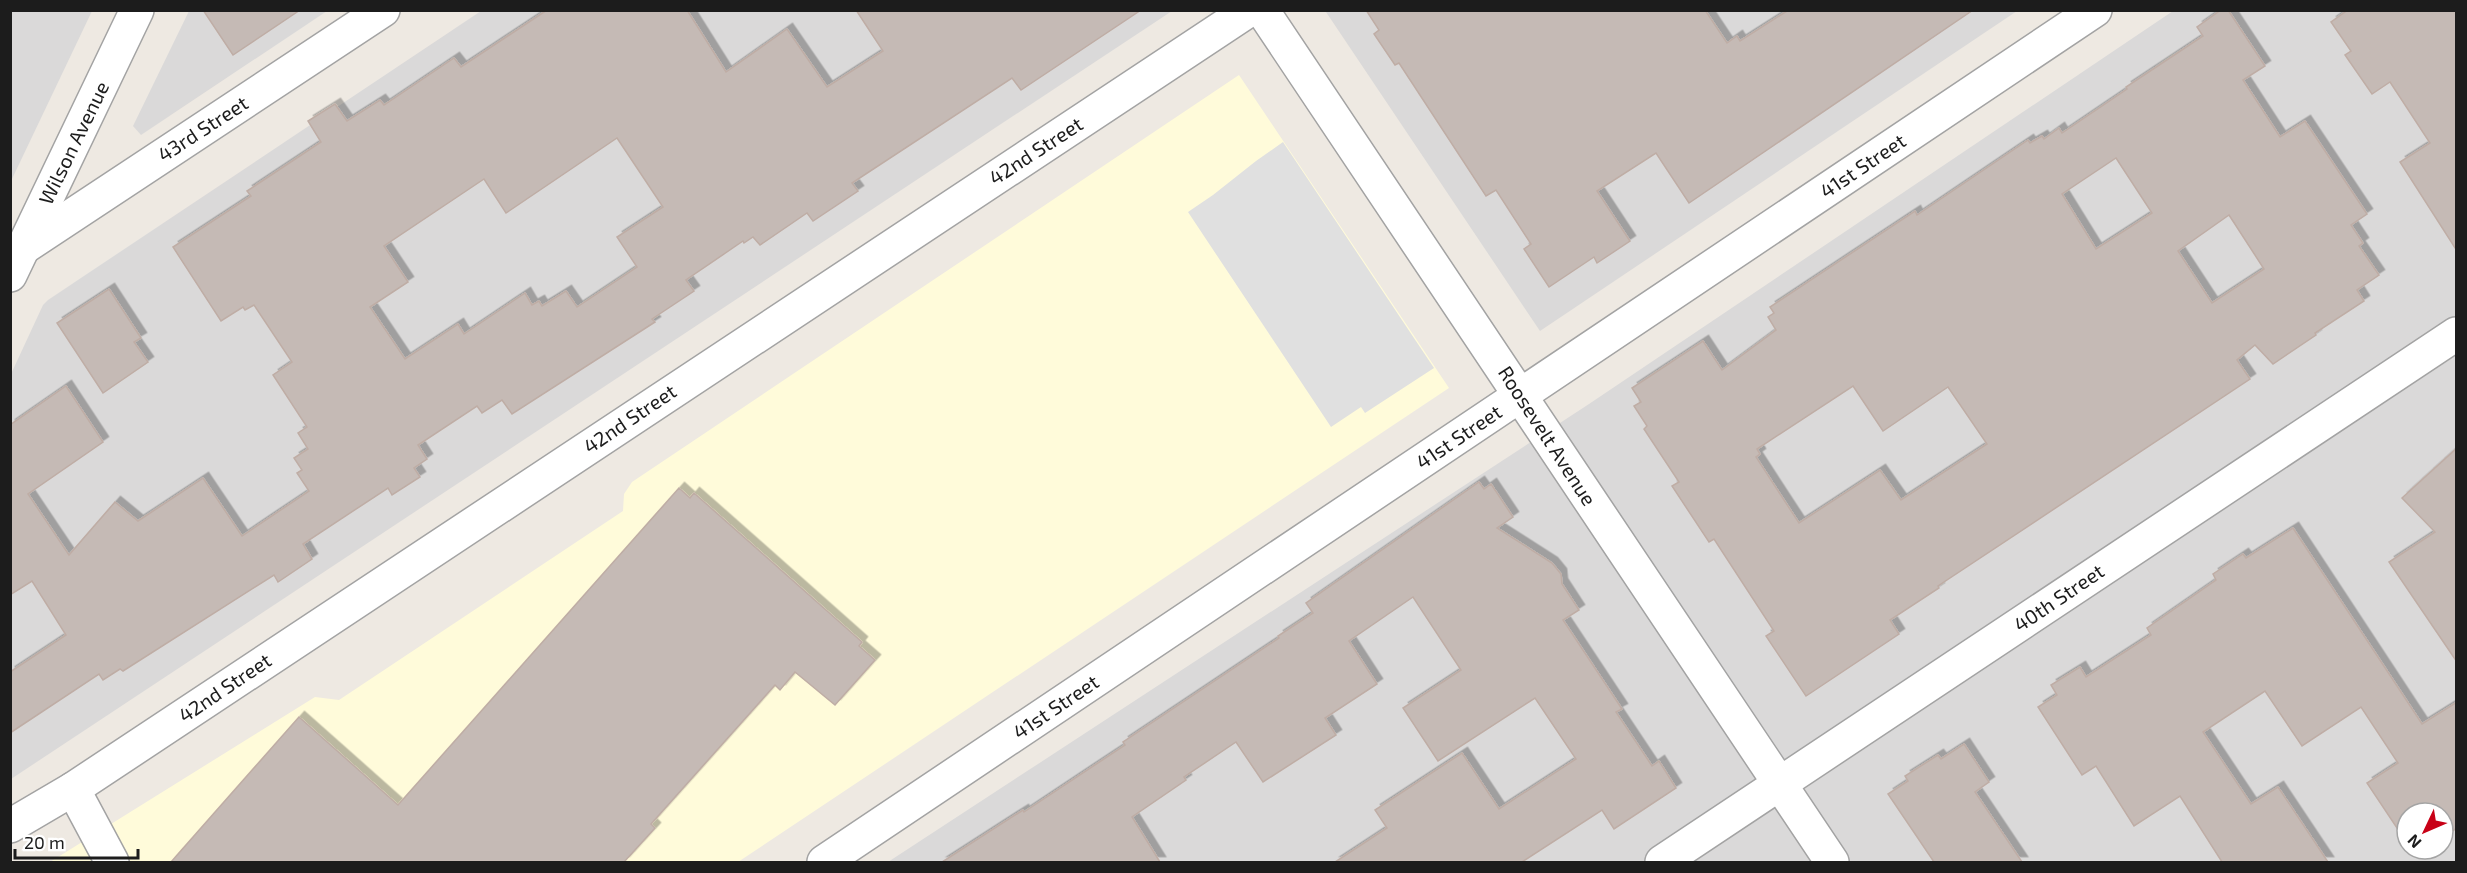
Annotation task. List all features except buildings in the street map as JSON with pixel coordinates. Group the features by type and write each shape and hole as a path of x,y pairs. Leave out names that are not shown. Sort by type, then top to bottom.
{"street":[{"name":"Wilson Avenue","path":"17,262 137,10"},
{"name":"43rd Street","path":"17,262 383,10"},
{"name":"42nd Street","path":"10,826 73,789 1249,10"},
{"name":"Roosevelt Avenue","path":"1262,10 1832,862"},
{"name":"41st Street","path":"824,862 2095,10"},
{"name":"40th Street","path":"1662,862 2457,334"},
{"path":"73,789 112,862"}],"shaded area":[{"path":"1328,10 2017,11 1540,331 1326,12"},
{"path":"10,11 92,11 11,181"},
{"path":"189,11 327,11 141,135 133,126"},
{"path":"481,11 1172,11 11,779 11,374 43,305"},
{"path":"2173,11 2456,11 2456,862 888,862 1589,404"},
{"path":"1239,75 1449,388 738,862 50,862 315,697 339,700 623,511 624,494 632,482"},
{"path":"1283,142 1434,368 1365,413 1361,407 1331,427 1188,212"}]}
